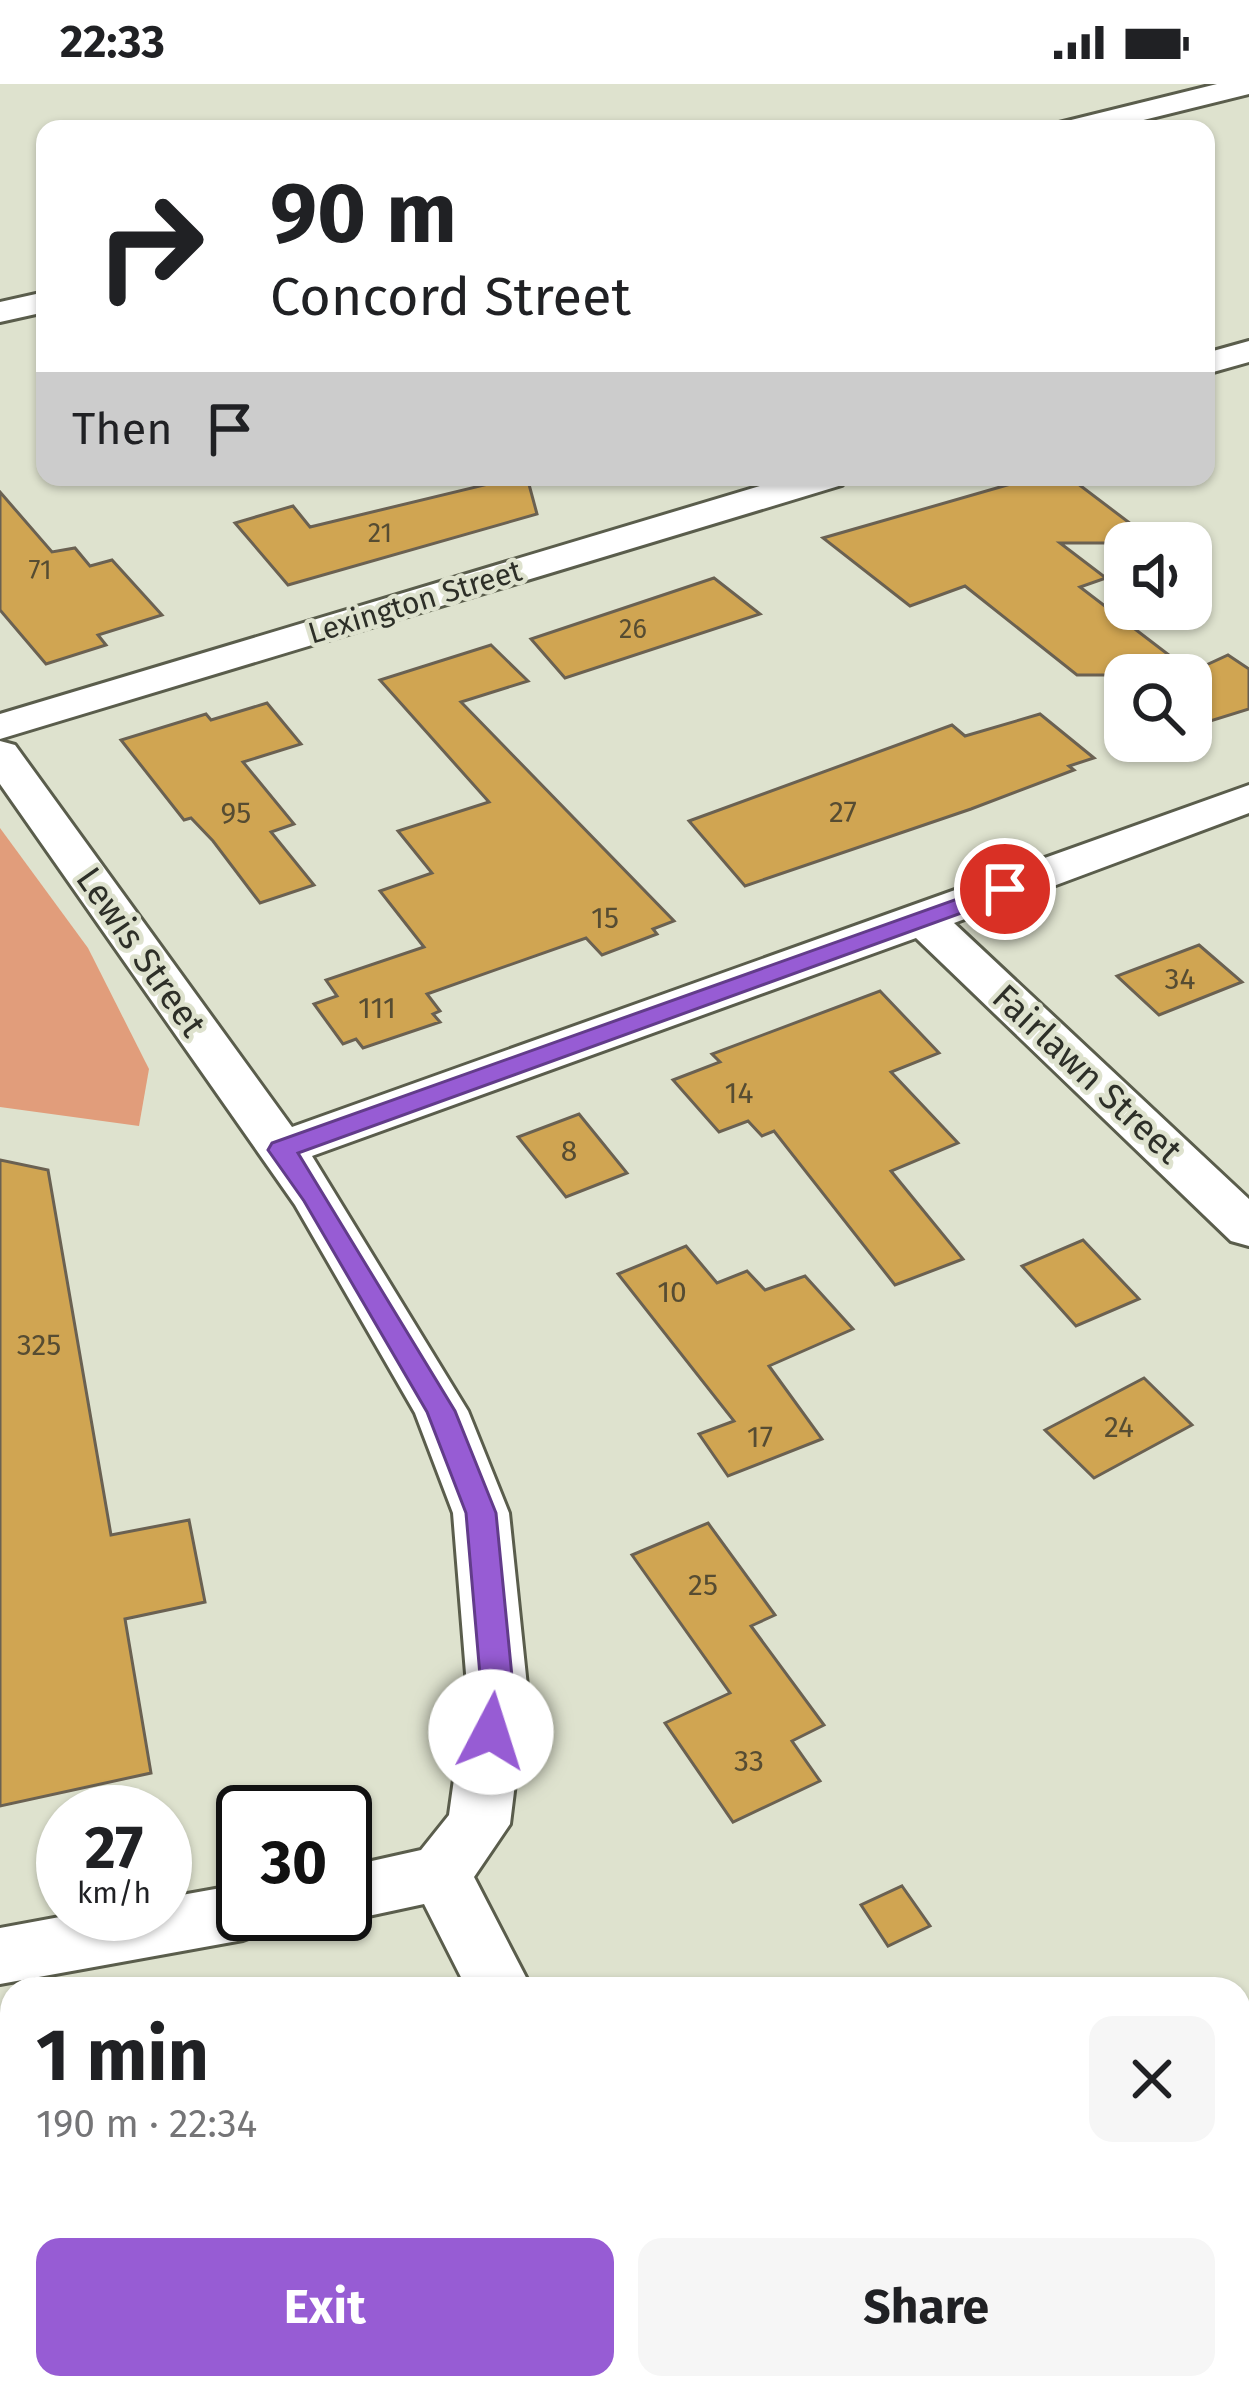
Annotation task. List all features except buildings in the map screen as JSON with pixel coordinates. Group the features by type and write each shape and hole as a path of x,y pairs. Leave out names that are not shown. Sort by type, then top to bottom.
{"street":[{"path":"1107,120 1249,86"},
{"path":"0,312 36,304"},
{"path":"1215,361 1249,351"},
{"name":"Lexington Street","path":"0,727 800,486"},
{"name":"Lewis Street","path":"0,754 314,1196 441,1411 481,1513 497,1687 479,1823 440,1874"},
{"path":"281,1150 1249,798"},
{"name":"Fairlawn Street","path":"924,920 1249,1228"},
{"path":"372,1888 440,1874 494,1977"},
{"path":"0,1956 216,1917"}],"shaded area":[{"path":"0,828 88,948 149,1069 139,1126 0,1107"}],"route":[{"path":"491,1732 497,1687 481,1513 441,1411 314,1196 281,1150 1005,889"}]}
